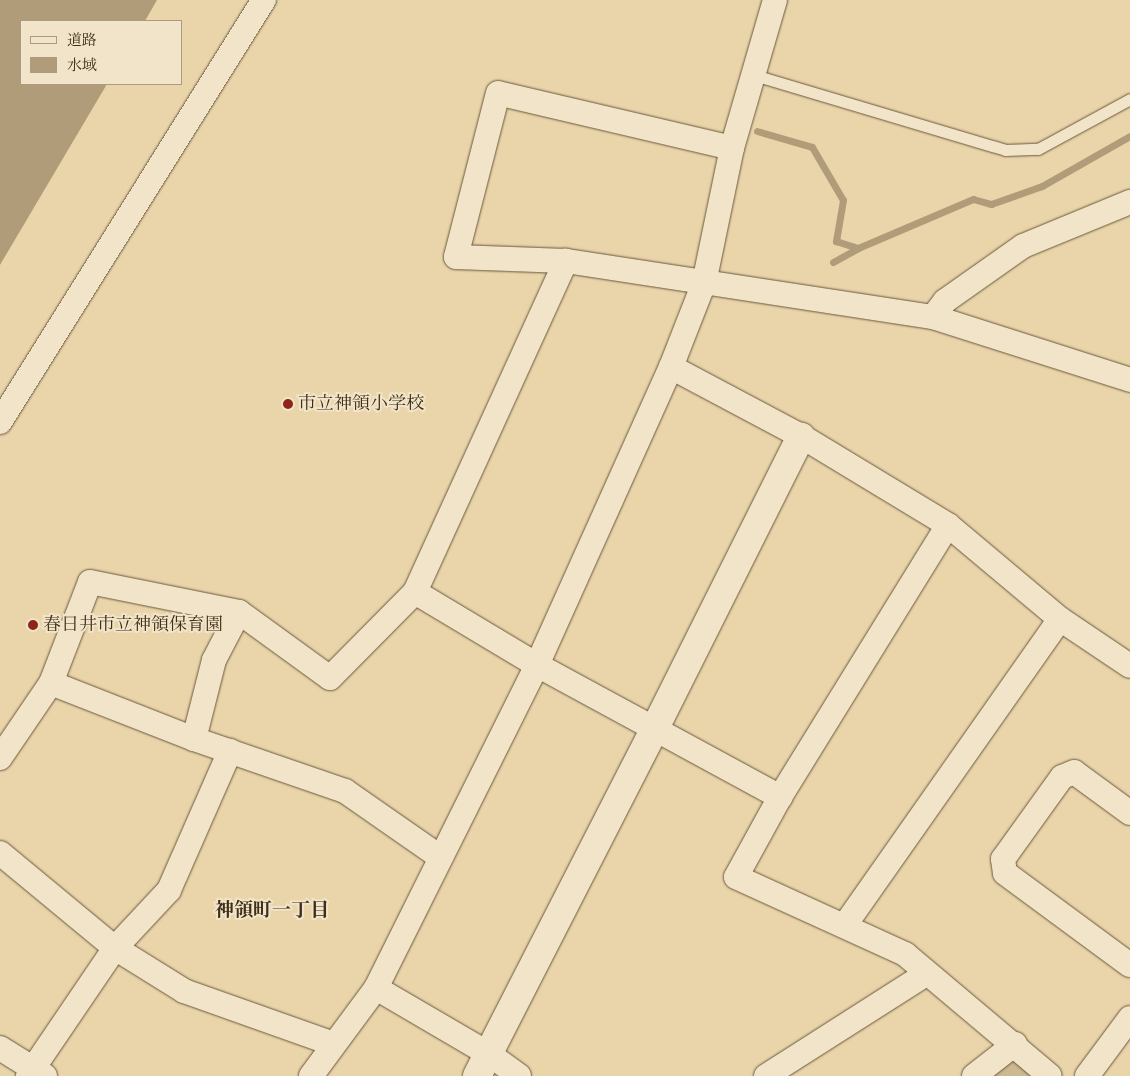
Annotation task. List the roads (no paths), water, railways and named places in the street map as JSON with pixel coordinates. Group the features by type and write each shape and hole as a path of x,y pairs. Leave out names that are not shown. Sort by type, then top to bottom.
{"street":[{"path":"0,422 264,0"},
{"path":"311,1076 376,988 537,665 670,367 704,283 732,148 775,0"},
{"path":"732,148 498,93 456,257 566,261 933,317 1130,380"},
{"path":"933,317 945,301 1023,246 1130,202"},
{"path":"0,758 51,682 90,582 239,612 330,678 415,592 566,261"},
{"path":"670,367 801,436 948,525 1060,619 1130,666"},
{"path":"483,1065 801,436"},
{"path":"948,525 780,797 736,877 845,925 905,954 926,974 1015,1044 1050,1076"},
{"path":"415,592 537,665 780,797"},
{"path":"194,739 214,660 239,612"},
{"path":"845,925 1060,619"},
{"path":"51,682 194,739 345,791 440,857"},
{"path":"0,1048 36,1074 115,948 169,890 230,751"},
{"path":"1130,813 1074,772 1062,777 1003,859 1005,873 1130,965"},
{"path":"0,853 115,948 184,991 334,1044"},
{"path":"766,1076 926,974"},
{"path":"376,988 483,1065 519,1076"},
{"path":"1087,1076 1130,1018"},
{"path":"974,1076 1015,1044"}],"lane":[{"path":"754,75 1005,150 1038,149 1130,99"}],"water":[{"path":"0,0 157,0 146,20 20,20 20,85 106,85 0,265"}],"waterway":[{"path":"757,131 812,147 843,200 836,241 858,248"},
{"path":"833,262 858,248 973,199 991,204 1042,186 1130,136"}],"place":[{"name":"市立神領小学校","path":"288,404"},
{"name":"春日井市立神領保育園","path":"33,625"}],"district":[{"name":"神領町一丁目","path":"272,912"}]}
